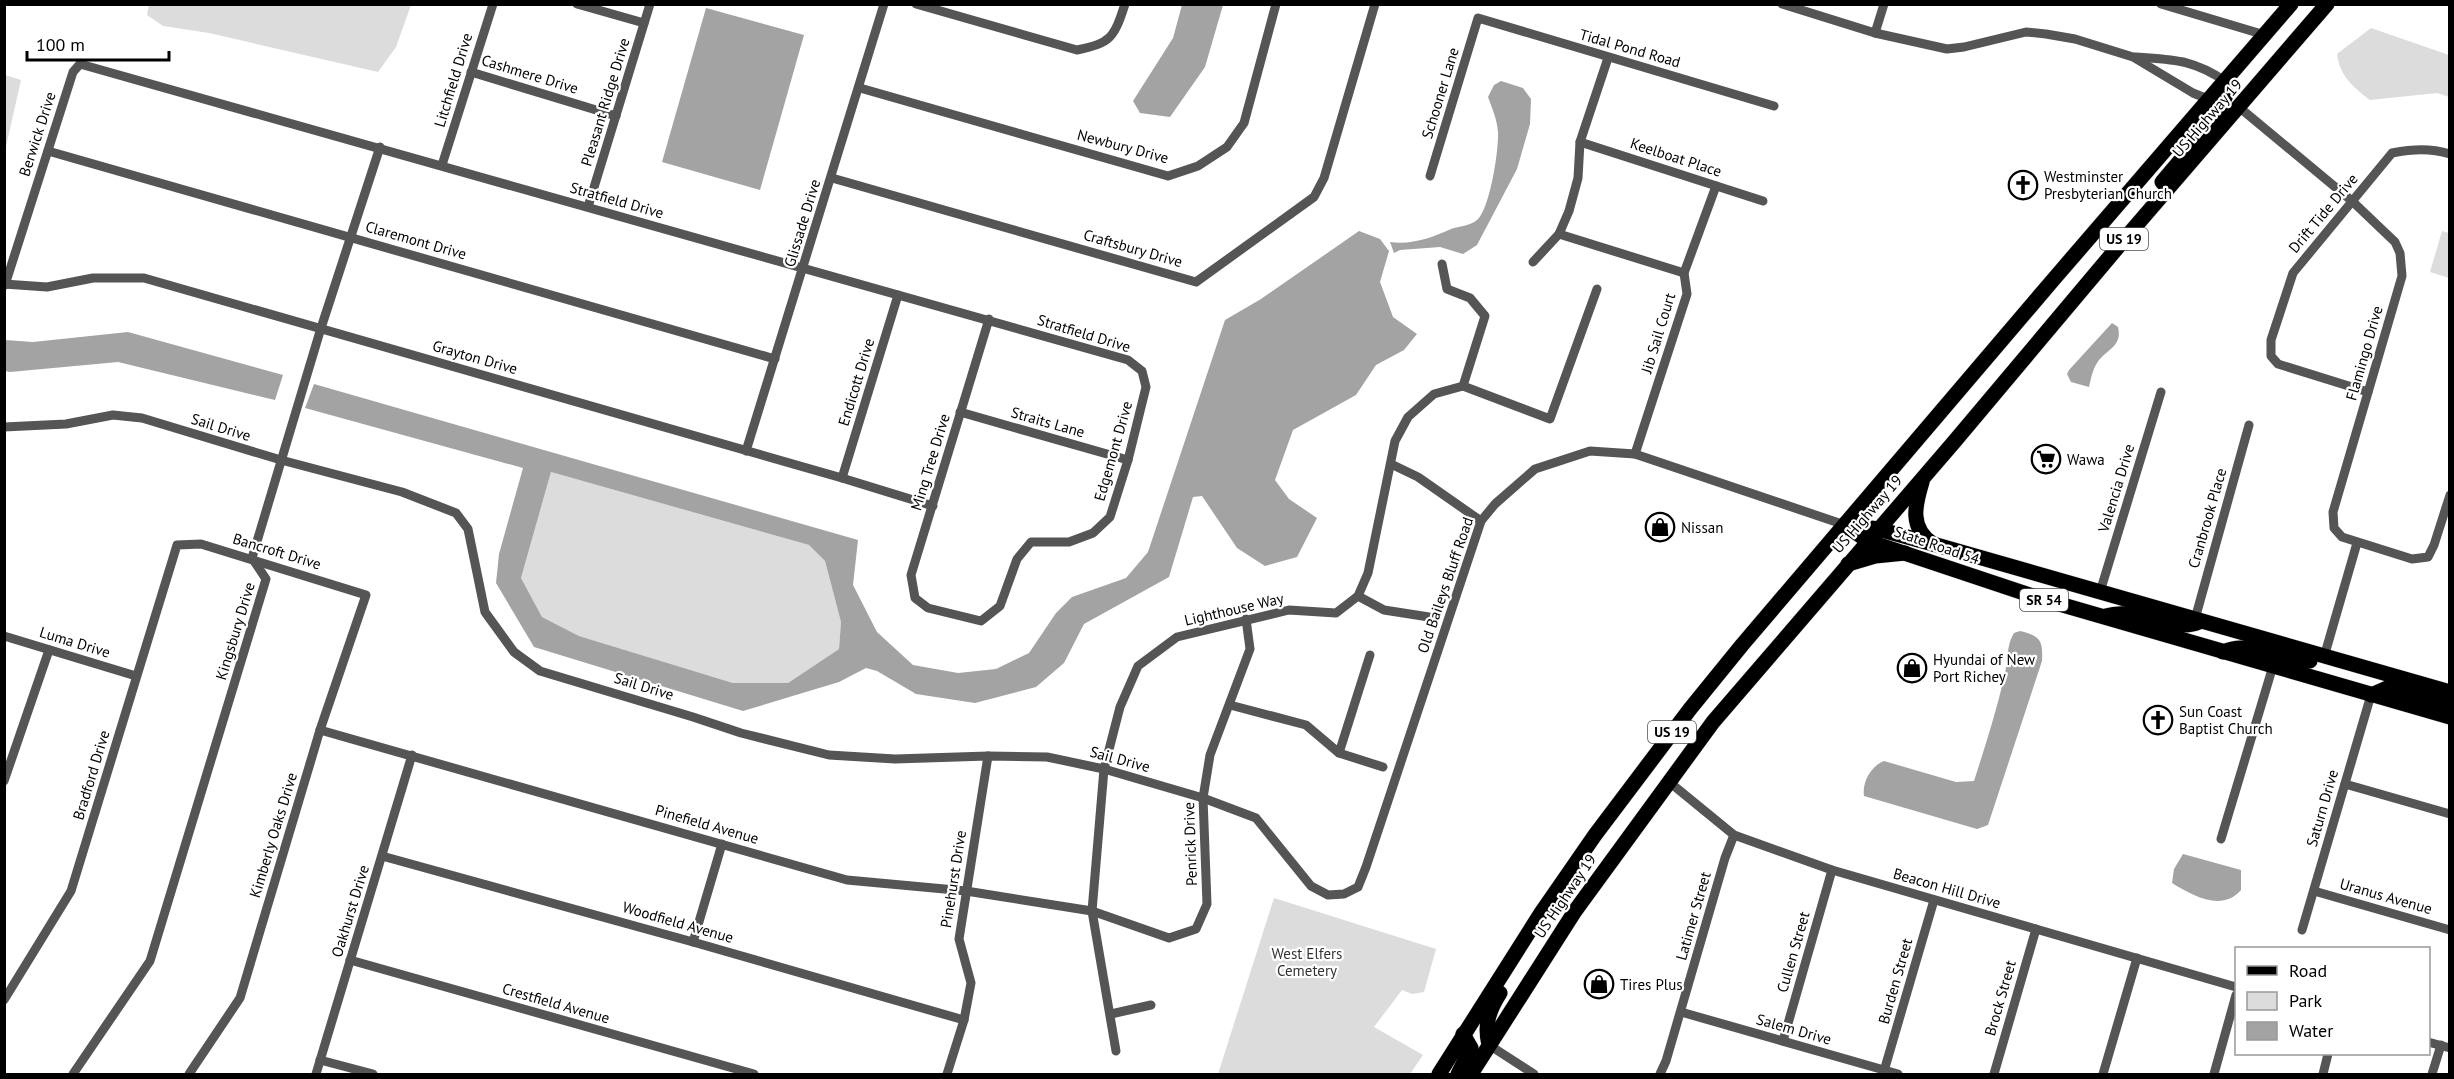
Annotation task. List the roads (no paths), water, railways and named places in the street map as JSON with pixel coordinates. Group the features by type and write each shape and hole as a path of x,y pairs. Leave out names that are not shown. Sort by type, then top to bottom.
{"main road":[{"name":"US Highway 19","path":"1439,1074 1541,913 1649,761 1742,645 2291,4"},
{"name":"US Highway 19","path":"1471,1074 1575,911 1719,714 2327,4"},
{"path":"2128,235 2162,182 2217,117 2226,95 2225,81"},
{"path":"1924,476 1915,515 1921,534 1933,544"},
{"name":"State Road 54","path":"1845,525 1873,535 1905,553 1983,581 2450,717"},
{"name":"State Road 54","path":"1873,535 1933,544 2450,692"},
{"path":"1846,566 1875,556 1905,553"},
{"path":"2101,617 2130,613 2181,626 2192,625 2198,620"},
{"path":"2223,652 2243,647 2295,660 2308,661 2324,657"},
{"path":"2371,694 2387,688 2450,703"},
{"path":"1489,1045 1486,1025 1491,1008 1525,951 1541,913"},
{"path":"1458,1074 1471,1048 1463,1034"}],"street":[{"name":"Litchfield Drive","path":"442,165 493,4"},
{"path":"577,4 644,23"},
{"name":"Pleasant Ridge Drive","path":"588,207 650,4"},
{"name":"Glissade Drive","path":"746,451 885,4"},
{"path":"916,4 1077,50 1101,45 1117,29 1125,4"},
{"name":"Newbury Drive","path":"860,88 1168,176 1198,166 1227,147 1244,123 1276,4"},
{"name":"Craftsbury Drive","path":"832,178 1196,282 1314,197 1324,178 1375,4"},
{"path":"1875,33 1884,4"},
{"path":"2161,4 2265,35"},
{"path":"1783,5 1875,33 1947,49 2026,32 2046,33 2075,39 2133,57 2174,60 2203,66 2225,81"},
{"name":"Tidal Pond Road","path":"1478,18 1774,106"},
{"name":"Schooner Lane","path":"1430,176 1478,18"},
{"path":"2133,57 2193,93 2208,99"},
{"path":"1533,262 1558,234 1569,210 1578,178 1580,142 1608,58"},
{"name":"Stratfield Drive","path":"80,64 989,319 1128,360 1142,371"},
{"name":"Berwick Drive","path":"5,284 73,72 80,64"},
{"name":"Cashmere Drive","path":"471,72 616,116"},
{"name":"Flamingo Drive","path":"2240,108 2352,201 2395,242 2400,253 2402,276 2333,512 2334,528 2342,537 2357,543"},
{"name":"Keelboat Place","path":"1580,142 1763,201"},
{"path":"252,558 321,328 380,147"},
{"name":"Drift Tide Drive","path":"2368,392 2278,364 2271,356 2271,340 2293,273 2392,153 2413,149 2434,149 2450,154"},
{"name":"Claremont Drive","path":"48,151 776,359"},
{"name":"Jib Sail Court","path":"1635,454 1687,294 1684,273 1716,186"},
{"path":"1558,234 1684,273"},
{"path":"1442,264 1447,289 1470,298 1485,315 1463,386"},
{"name":"Grayton Drive","path":"5,284 47,287 93,278 144,278 933,506"},
{"path":"1429,617 1384,610 1358,596 1368,573 1395,441 1408,417 1434,394 1463,386 1550,418 1597,289"},
{"name":"Endicott Drive","path":"842,478 898,295"},
{"name":"Ming Tree Drive","path":"928,608 915,598 910,575 989,319"},
{"name":"Edgemont Drive","path":"928,608 981,621 1000,606 1017,559 1031,542 1069,542 1092,533 1110,517 1128,460 1146,387 1142,371"},
{"name":"Valencia Drive","path":"2100,592 2161,392"},
{"name":"Straits Lane","path":"960,412 1128,460"},
{"name":"Sail Drive","path":"4,427 66,424 113,415 142,418 282,460 402,492 456,513 468,529 485,612 514,652 540,671 741,733 829,755 895,759 1047,757 1104,769 1203,798 1256,818 1311,885 1328,895 1344,894"},
{"name":"Cranbrook Place","path":"2198,620 2249,425"},
{"name":"Old Baileys Bluff Road","path":"1344,894 1358,887 1366,867 1481,521 1495,504 1535,470 1590,451 1635,454 1845,525"},
{"path":"1391,464 1418,477 1481,521"},
{"path":"2324,657 2357,543 2412,559 2428,557 2450,495"},
{"name":"Bancroft Drive","path":"177,545 201,544 366,595"},
{"name":"Bradford Drive","path":"4,1000 72,891 177,545"},
{"name":"Kingsbury Drive","path":"73,1074 150,962 266,579 252,558"},
{"name":"Kimberly Oaks Drive","path":"189,1074 240,998 320,730 366,595"},
{"name":"Lighthouse Way","path":"1116,1051 1092,911 1104,769 1120,707 1138,666 1177,637 1289,610 1336,613 1358,596"},
{"name":"Penrick Drive","path":"1092,911 1169,938 1196,929 1207,904 1203,798 1210,755 1250,649 1246,619"},
{"name":"Luma Drive","path":"4,636 136,676"},
{"path":"4,782 49,650"},
{"path":"1339,753 1370,655"},
{"path":"2221,839 2273,666"},
{"name":"Saturn Drive","path":"2302,930 2371,694"},
{"path":"1230,705 1306,725 1339,753 1383,767"},
{"name":"Pinefield Avenue","path":"320,730 847,880 966,891 1092,911"},
{"name":"Oakhurst Drive","path":"316,1074 412,755"},
{"name":"Pinehurst Drive","path":"947,1074 964,1020 971,983 959,939 988,756"},
{"name":"Beacon Hill Drive","path":"1668,781 1734,835 1832,870 2235,987"},
{"path":"2345,784 2450,814"},
{"name":"Latimer Street","path":"1659,1074 1666,1061 1682,1012 1725,858 1734,835"},
{"path":"693,942 722,844"},
{"name":"Woodfield Avenue","path":"382,856 964,1020"},
{"name":"Cullen Street","path":"1783,1041 1832,870"},
{"name":"Uranus Avenue","path":"2314,891 2450,930"},
{"name":"Burden Street","path":"1884,1071 1934,900"},
{"name":"Brock Street","path":"1994,1074 2036,929"},
{"path":"2103,1074 2137,958"},
{"name":"Crestfield Avenue","path":"350,960 754,1074"},
{"path":"2214,1074 2235,998"},
{"path":"1111,1014 1151,1005"},
{"name":"Salem Drive","path":"1682,1012 1898,1074"},
{"path":"2430,1042 2445,1046 2432,1074"},
{"path":"1489,1045 1534,1074"},
{"path":"2323,1074 2328,1055"},
{"path":"320,1060 373,1074"}],"water":[{"path":"1182,5 1223,5 1205,67 1170,117 1140,113 1133,101 1173,38"},
{"path":"706,8 804,35 760,190 662,162"},
{"path":"1501,81 1523,88 1531,99 1530,124 1517,169 1477,245 1463,254 1440,247 1400,250 1394,253 1390,242 1414,242 1429,238 1471,224 1482,214 1490,192 1498,140 1497,123 1488,97 1494,85"},
{"path":"1359,231 1380,239 1389,251 1380,282 1393,317 1417,334 1404,350 1376,365 1356,395 1293,430 1275,480 1289,499 1317,518 1297,557 1265,566 1237,548 1202,496 1193,497 1169,577 1084,624 1064,663 1036,687 975,703 916,694 877,671 866,668 839,682 743,711 534,647 496,583 499,554 523,468 305,408 314,384 858,540 853,585 877,632 913,665 958,673 996,669 1029,653 1056,613 1072,597 1126,578 1148,552 1225,320 1261,299","holes":["551,472 809,545 825,561 841,622 839,649 788,683 733,683 579,636 542,617 521,578"]},
{"path":"2112,323 2118,327 2118,339 2097,363 2089,387 2071,382 2067,374 2069,370"},
{"path":"128,332 283,375 275,400 118,362 5,371 5,340 33,342"},
{"path":"2020,631 2039,640 2042,661 1988,825 1977,829 1864,796 1864,785 1868,775 1884,761 1956,782 1974,781 2001,691 2010,643 2014,633"},
{"path":"2183,854 2241,870 2241,890 2233,897 2216,901 2198,897 2172,883 2174,869"}],"place":[{"name":"Westminster Presbyterian Church","path":"2023,185"},
{"name":"Wawa","path":"2046,459"},
{"name":"Nissan","path":"1660,527"},
{"name":"Hyundai of New Port Richey","path":"1912,668"},
{"name":"Sun Coast Baptist Church","path":"2158,720"},
{"name":"Tires Plus","path":"1599,984"}],"park label":[{"name":"West Elfers Cemetery","path":"1307,962"}]}
